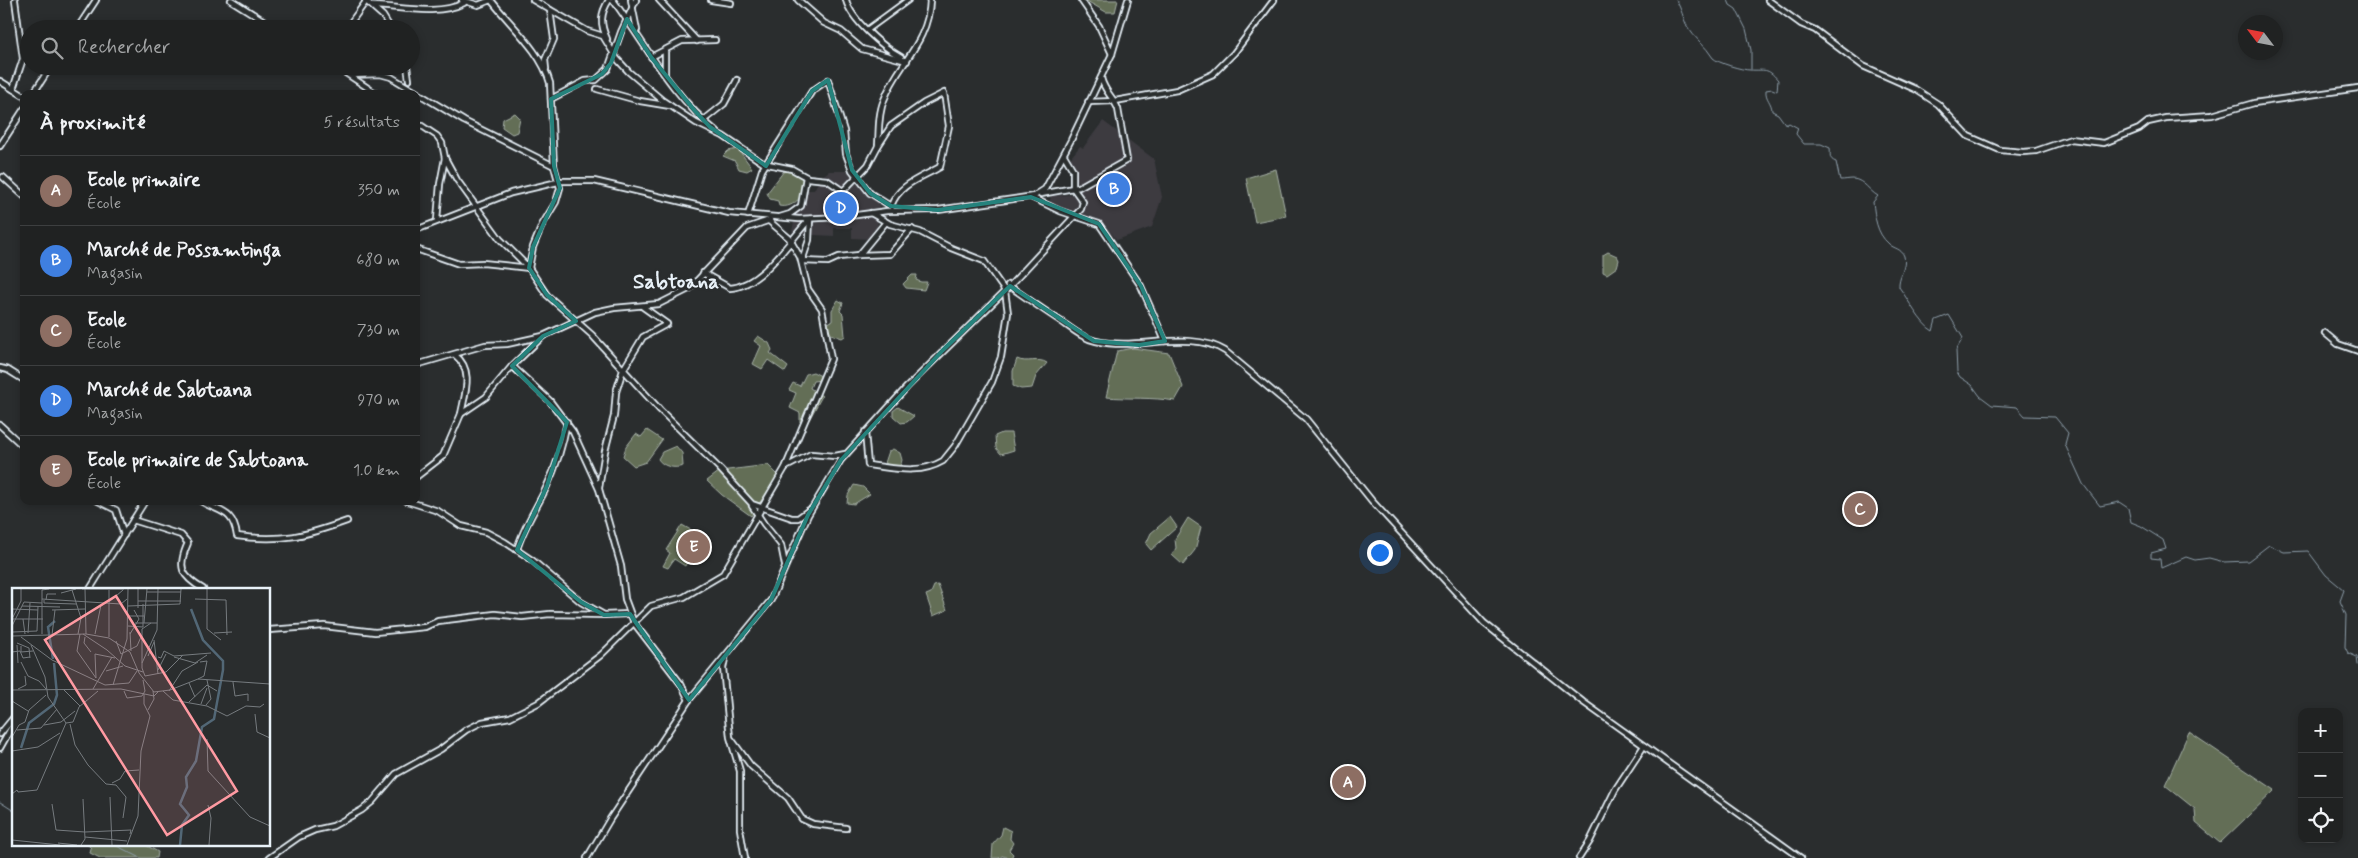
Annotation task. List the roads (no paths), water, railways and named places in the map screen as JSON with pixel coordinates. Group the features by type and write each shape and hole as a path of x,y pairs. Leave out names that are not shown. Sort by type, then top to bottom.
{"street":[{"path":"15,0 20,37"},
{"path":"82,20 96,0"},
{"path":"231,0 238,2 264,20"},
{"path":"352,20 366,0 385,20"},
{"path":"373,6 434,9 456,7 463,1 478,5 490,0 516,29 546,70"},
{"path":"533,0 586,31 600,35 610,45"},
{"path":"722,136 704,120 651,57 638,35 611,0 602,11 601,23 614,53 629,72 672,107 767,164 792,169 806,177 827,180 843,190 868,165 878,146 898,120 944,94 949,126 940,167 920,176 899,190 891,206"},
{"path":"630,0 638,35"},
{"path":"551,99 585,81 596,80 608,69 631,7 636,0"},
{"path":"658,0 697,41"},
{"path":"711,0 731,4"},
{"path":"798,0 824,23 841,31 862,48 907,60"},
{"path":"846,0 853,16 867,30 907,60"},
{"path":"867,30 908,0"},
{"path":"878,146 883,100 891,84 913,54 927,19 930,0"},
{"path":"1081,0 1099,26 1112,54"},
{"path":"1040,194 1064,155 1112,54 1128,0"},
{"path":"1088,102 1115,101 1181,89 1213,74 1234,53 1274,0"},
{"path":"1768,0 1800,24 1815,30 1863,66 1915,89 1938,104 1968,136 2000,150 2036,151 2071,139 2104,143 2139,129 2148,122 2166,118 2212,115 2254,103 2358,88"},
{"path":"529,268 533,247 542,225 556,202 560,188 554,166 551,99 546,70 546,60 554,39 550,10"},
{"path":"651,57 682,41 715,40"},
{"path":"665,51 665,73"},
{"path":"13,89 20,68"},
{"path":"35,90 45,75"},
{"path":"350,75 371,90"},
{"path":"384,75 391,77 412,90"},
{"path":"408,75 409,80"},
{"path":"420,228 511,193 558,182 603,182 690,206 748,215 810,219 870,212 938,210 1031,197 1074,188 1093,181 1127,160 1123,129 1115,101 1104,90 1101,78"},
{"path":"704,120 724,104 737,80"},
{"path":"748,215 759,175 786,129 812,90 828,80 844,131 848,160 857,178 870,193 901,210"},
{"path":"0,81 20,93"},
{"path":"597,89 640,101 672,107"},
{"path":"420,95 464,122 554,166"},
{"path":"0,146 20,115"},
{"path":"420,125 437,136 442,143 445,158 457,180 500,238 529,268 547,295 577,321 759,511 781,545 785,568"},
{"path":"587,858 689,700 771,600 812,508 825,483 846,454 943,350 1005,291 1008,285 1075,216 1083,203 1074,188 1073,170 1064,155"},
{"path":"437,220 440,184 445,158"},
{"path":"3,177 20,192"},
{"path":"420,364 485,344 507,344 542,336 595,312 614,308 659,304 683,293 716,262 740,234 754,225 790,214 801,206 806,177"},
{"path":"1031,197 1075,216 1100,224 1148,298 1165,341"},
{"path":"865,432 868,465 917,470 934,466 947,458 992,382 1001,357 1008,313 1005,291 991,268 984,261 912,229 886,222 870,212"},
{"path":"703,273 730,288 750,283 810,219"},
{"path":"802,261 809,240 810,219"},
{"path":"269,858 299,838 315,830 333,826 362,810 372,802 396,774 441,749 466,730 482,722 510,717 538,703 577,675 651,606 684,597 718,578 785,468 831,359 822,308 808,289 802,261 791,240 769,221"},
{"path":"858,255 886,222"},
{"path":"802,261 828,262 839,257 890,254 912,229"},
{"path":"420,250 458,264 483,263 529,268"},
{"path":"1008,285 1078,334 1094,341 1139,345 1165,341 1209,342 1230,355 1306,419 1372,501 1484,623 1583,702 1800,858"},
{"path":"599,489 616,392 624,370 643,337 666,324 642,307"},
{"path":"2325,333 2338,344 2358,351"},
{"path":"461,414 486,397 512,366 542,336"},
{"path":"420,474 442,456 461,414 468,378 464,364 455,354"},
{"path":"512,366 550,401 556,412 567,422 599,489 621,566 624,593 630,614 634,623 681,684 689,700"},
{"path":"0,368 8,370 20,378"},
{"path":"517,550 521,536 547,486 562,448 567,422"},
{"path":"0,425 20,443"},
{"path":"785,468 811,454 835,456 846,454"},
{"path":"106,505 116,510 124,535"},
{"path":"91,588 142,505"},
{"path":"209,505 226,513 232,520 236,536 260,539 294,538 347,520"},
{"path":"419,505 438,511 461,526 486,532 517,550 581,602 604,615"},
{"path":"759,511 792,518 802,516 812,508"},
{"path":"133,520 181,535 188,543 182,566 184,575 202,588"},
{"path":"270,630 324,626 375,632 425,627 438,621 495,614 522,617 550,614 630,614"},
{"path":"725,658 724,678 730,737 740,771 740,829 745,858"},
{"path":"0,734 12,719"},
{"path":"0,748 12,727"},
{"path":"730,737 751,766 788,798 802,819 813,824 846,828"},
{"path":"1579,858 1616,790 1644,746"}],"waterway":[{"path":"1676,0 1687,26 1713,58 1736,68 1765,70 1771,73 1778,80 1777,91 1772,89 1766,90 1772,111 1778,114 1786,125 1789,123 1798,128 1796,134 1804,144 1821,144 1830,148 1831,158 1836,162 1840,180 1857,180 1878,196 1873,202 1881,235 1891,246 1901,251 1905,260 1899,287 1928,328 1933,331 1936,320 1949,315 1963,338 1956,350 1957,372 1960,377 1972,385 1980,396 1992,405 2017,407 2025,416 2055,417 2068,433 2065,444 2083,484 2100,506 2119,502 2128,508 2131,522 2163,540 2166,549 2151,553 2151,558 2160,559 2161,568 2186,557 2195,560 2209,558 2224,562 2248,561 2269,545 2284,552 2308,551 2326,575 2344,590 2340,601 2346,615 2345,647 2348,653 2357,657 2358,665"},
{"path":"1728,0 1730,5 1736,9 1746,29 1751,50 1751,69"},
{"path":"0,802 12,810"},
{"path":"117,846 141,858"}],"place":[{"name":"Marché de Possamtinga","path":"1114,189"},
{"name":"Marché de Sabtoana","path":"841,208"},
{"name":"Ecole","path":"1860,509"},
{"name":"Ecole primaire de Sabtoana","path":"694,547"},
{"name":"Ecole primaire","path":"1348,782"}],"district":[{"name":"Sabtoana","path":"676,281"}]}
